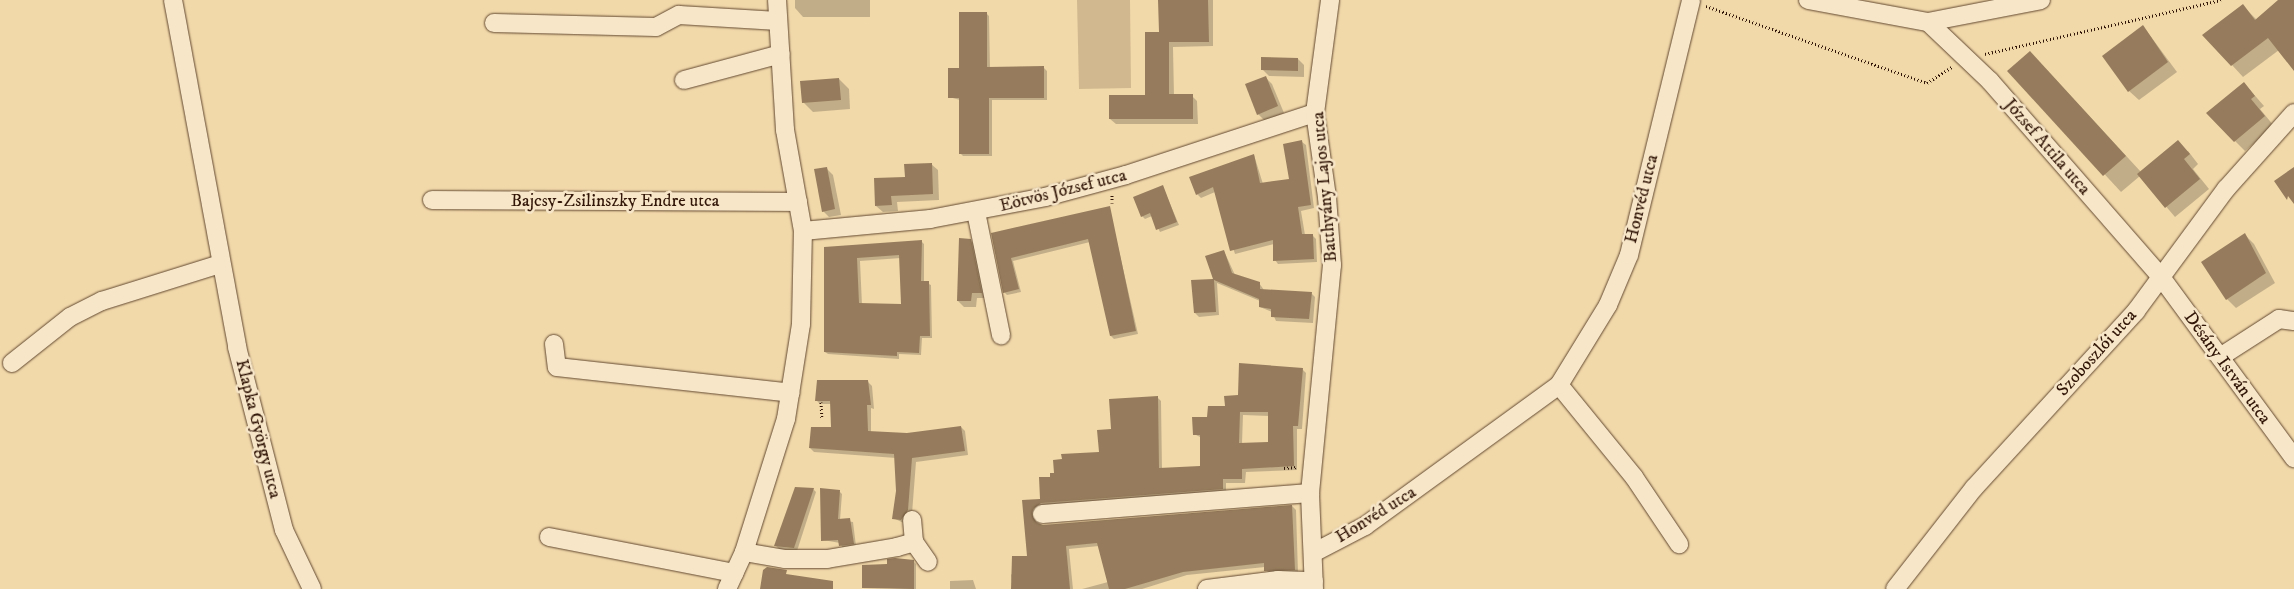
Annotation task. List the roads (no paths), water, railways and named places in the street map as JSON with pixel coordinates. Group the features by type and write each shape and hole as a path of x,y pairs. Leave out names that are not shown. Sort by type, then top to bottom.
{"street":[{"name":"Klapka György utca","path":"173,0 220,264 237,347 284,530 312,589"},
{"path":"727,589 744,552 791,393 801,324 803,231 785,130 777,0"},
{"name":"Batthyány Lajos utca","path":"1314,585 1310,493 1332,265 1327,197 1315,114 1330,0"},
{"name":"Honvéd utca","path":"1313,553 1366,526 1559,385 1608,305 1629,255 1692,0"},
{"path":"1808,0 1928,22 2041,0"},
{"path":"494,24 656,27 679,15 778,22"},
{"name":"József Attila utca","path":"1928,22 1990,81 2160,277"},
{"path":"684,80 781,54"},
{"name":"Szoboszlói utca","path":"1895,589 1974,488 2136,310 2226,189 2294,113"},
{"name":"Eötvös József utca","path":"803,231 976,212 1126,175 1315,114"},
{"name":"Bajcsy-Zsilinszky Endre utca","path":"432,200 798,202"},
{"path":"976,212 1001,335"},
{"path":"12,363 70,316 102,301 220,264"},
{"name":"Désány István utca","path":"2160,277 2294,458"},
{"path":"2220,357 2279,319 2294,321"},
{"path":"554,344 557,367 791,393"},
{"path":"1559,385 1634,477 1678,544"},
{"path":"1042,514 1310,493"},
{"path":"912,520 914,542 928,562"},
{"path":"548,537 735,573"},
{"path":"744,552 785,559 827,559 914,542"},
{"path":"1207,589 1278,580 1314,585"}]}
